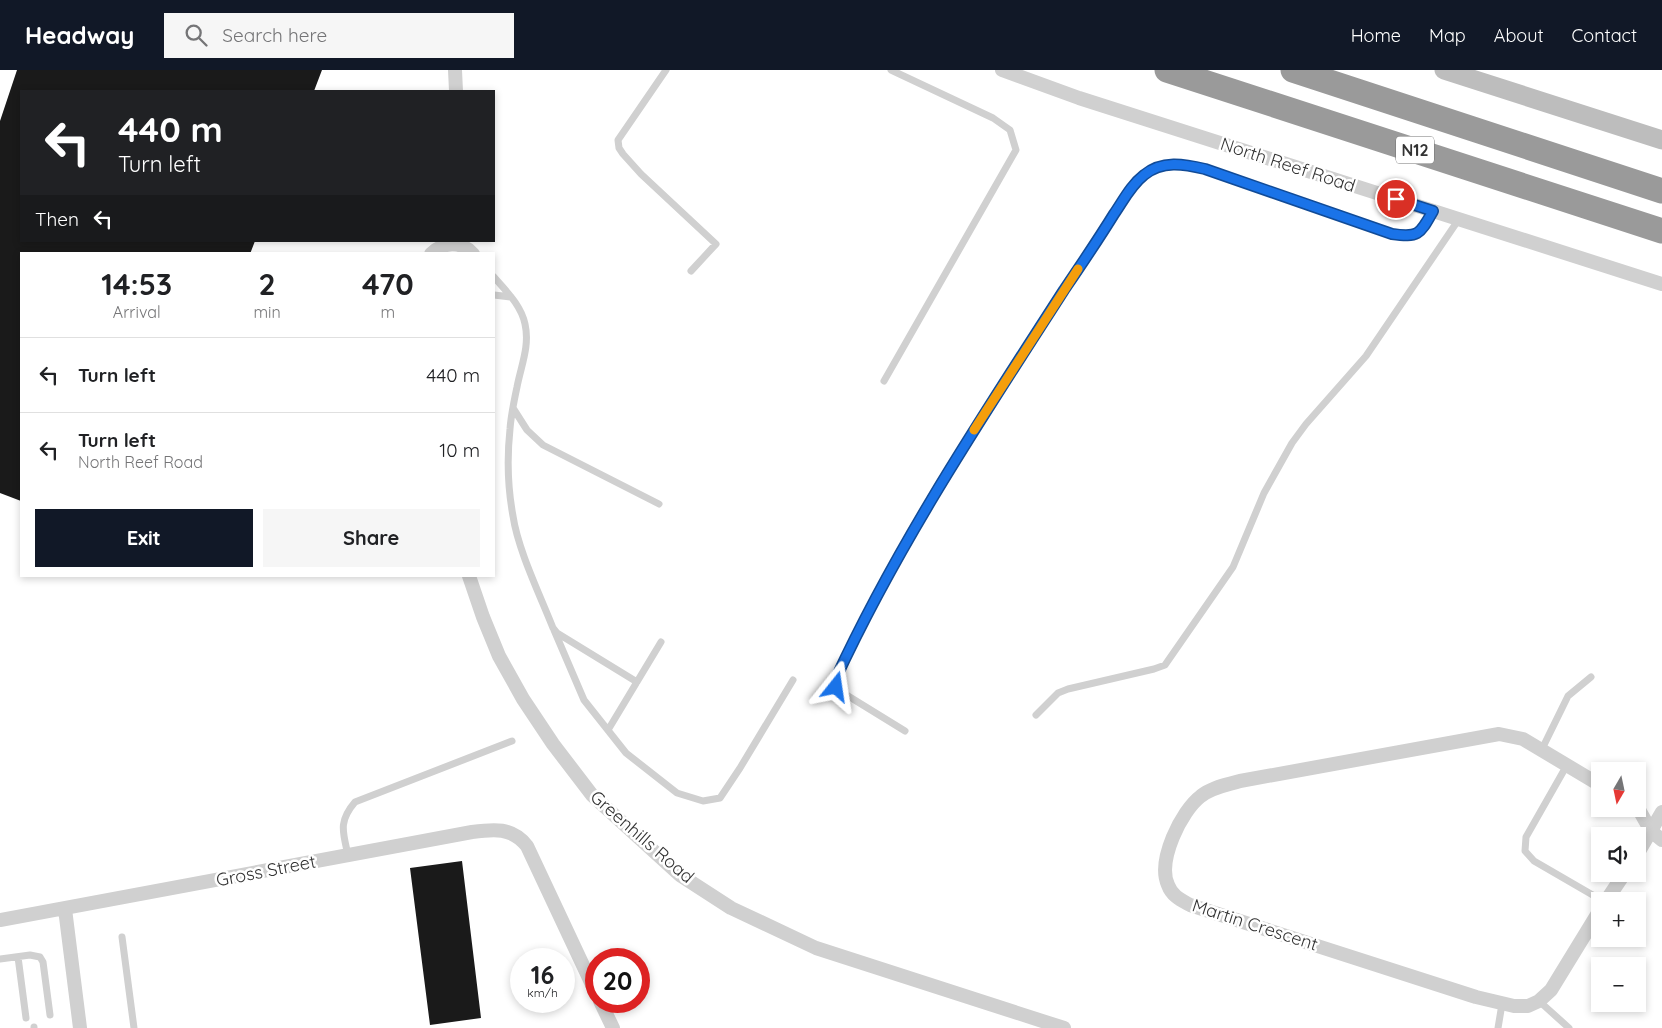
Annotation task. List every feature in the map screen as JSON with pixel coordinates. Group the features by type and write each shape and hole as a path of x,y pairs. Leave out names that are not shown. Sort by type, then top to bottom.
{"highway":[{"name":"N12","path":"1167,70 1662,231"},
{"name":"N12","path":"1293,70 1662,191"}],"main road":[{"path":"1444,70 1464,73 1662,140"}],"street":[{"path":"455,70 456,90"},
{"name":"North Reef Road","path":"1002,70 1079,98 1662,284"},
{"path":"435,248 453,244 470,248"},
{"name":"Greenhills Road","path":"470,577 483,617 499,656 522,699 553,744 592,795 680,875 731,908 816,948 1064,1028"},
{"name":"Martin Crescent","path":"1539,1001 1528,1006 1502,1004 1190,905 1178,898 1168,885 1164,869 1176,831 1189,808 1200,797 1217,788 1240,781 1498,734 1523,739 1591,780"},
{"path":"1646,809 1662,812 1657,836 1646,846"},
{"path":"1645,818 1657,836"},
{"name":"Gross Street","path":"0,920 490,829 504,830 516,835 527,846 585,970"},
{"path":"65,909 80,1028"},
{"path":"1539,1001 1552,990 1591,925"},
{"path":"606,1013 613,1028"}],"lane":[{"path":"666,70 618,140 619,148 641,174 716,244 691,272"},
{"path":"884,381 1016,150 1010,130 994,118 891,70"},
{"path":"905,731 840,691 836,687 836,678 868,610 963,447 1076,272 1138,181 1157,168 1185,164 1205,169 1392,234 1408,236 1417,235 1422,231 1433,211"},
{"path":"1036,715 1058,694 1068,689 1154,670 1165,665 1234,567 1264,493 1292,443 1306,424 1366,356 1459,219"},
{"path":"495,278 522,314 525,323 527,345 510,430 509,458 513,517 528,566 552,628 584,700 626,753 677,793 703,801 720,798 792,680"},
{"path":"495,295 511,297"},
{"path":"513,408 528,430 543,445 659,504"},
{"path":"552,628 557,633 636,682"},
{"path":"608,730 661,642"},
{"path":"1542,749 1568,696 1591,677"},
{"path":"348,855 342,828 343,820 355,802 512,741"},
{"path":"1567,765 1529,832 1524,844 1525,851 1534,861 1591,894"},
{"path":"122,937 134,1028"},
{"path":"0,960 30,955 40,958 43,962 50,1015"},
{"path":"18,957 26,1018"},
{"path":"1539,1001 1569,1028"},
{"path":"1498,1028 1502,1004"}],"building":[{"path":"17,70 322,70 314,90 20,90 20,242 255,242 251,252 20,252 20,501 0,493 0,121"},
{"path":"462,861 481,1018 430,1025 410,868"}],"slow traffic":[{"path":"974,430 1078,269"}],"route":[{"path":"836,687 836,678 868,610 963,447 1086,256 1130,190 1144,175 1164,166 1185,164 1205,169 1392,234 1417,235 1422,231 1433,211 1396,199"}]}
